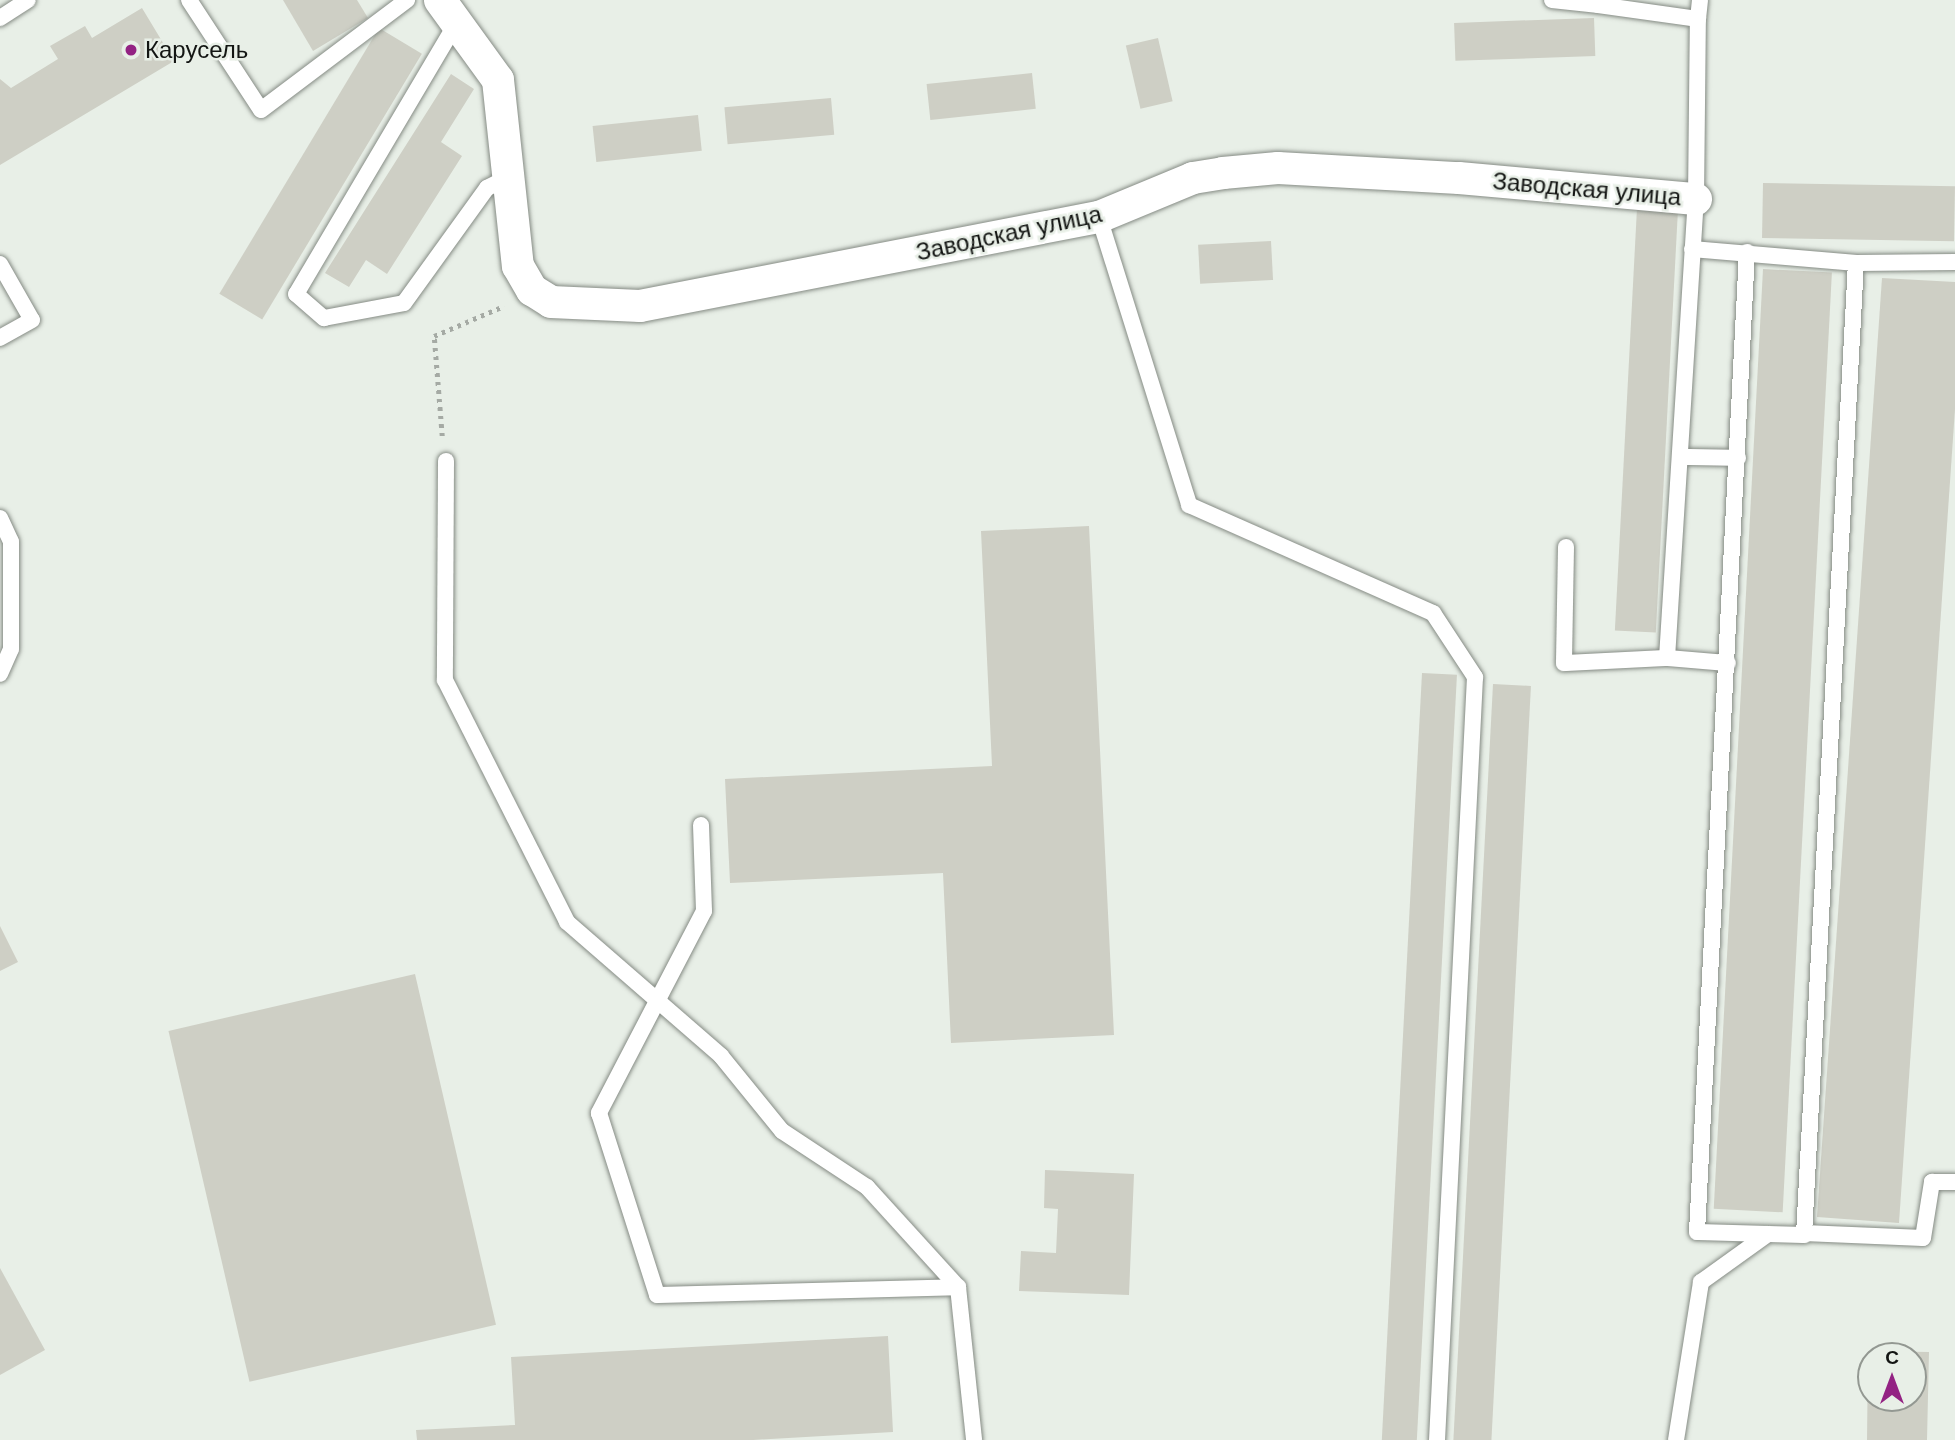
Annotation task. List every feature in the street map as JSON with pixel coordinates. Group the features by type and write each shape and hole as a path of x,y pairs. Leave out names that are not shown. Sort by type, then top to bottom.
{"street":[{"path":"449,11 498,80 518,266 532,290"},
{"name":"Заводская улица","path":"532,290 551,302 582,307 640,306 1099,217 1193,178 1278,168 1696,199"}],"lane":[{"path":"0,18 28,0"},
{"path":"189,0 261,110 407,0"},
{"path":"1552,0 1599,3 1698,19"},
{"path":"1667,658 1683,457 1696,199 1700,0"},
{"path":"449,11 296,294 324,318 404,303 487,188 507,178"},
{"path":"1099,217 1189,505 1433,613 1475,677 1437,1440"},
{"path":"1692,249 1856,263 1955,262"},
{"path":"1747,252 1697,1232 1923,1238 1932,1182 1955,1182"},
{"path":"1804,1233 1856,263"},
{"path":"0,264 32,320 0,338"},
{"path":"1683,457 1738,458"},
{"path":"446,461 445,680 567,922 721,1056 782,1131 867,1186 958,1287 974,1440"},
{"path":"0,518 11,542 11,649 0,674"},
{"path":"1566,547 1564,663 1667,658 1728,663"},
{"path":"701,825 704,911 654,997 599,1113 657,1295 958,1287"},
{"path":"1676,1440 1701,1282 1768,1234"}],"path":[{"path":"446,461 434,336 532,290"}],"building":[{"path":"283,0 357,0 368,18 313,51"},
{"path":"142,8 174,61 0,165 0,79 11,88 58,59 50,46 85,26 92,38"},
{"path":"1594,18 1595,56 1455,61 1454,23"},
{"path":"379,28 422,54 262,319 219,294"},
{"path":"1158,38 1173,101 1140,109 1126,45"},
{"path":"1032,73 1036,109 930,120 927,84"},
{"path":"451,74 474,89 441,142 462,156 387,274 366,260 349,287 325,273"},
{"path":"831,98 834,135 728,144 724,107"},
{"path":"698,115 702,151 596,162 593,126"},
{"path":"1763,183 1955,186 1954,241 1762,238"},
{"path":"1637,208 1678,210 1656,633 1615,630"},
{"path":"1271,241 1273,280 1200,284 1198,245"},
{"path":"1763,269 1832,273 1783,1212 1714,1209"},
{"path":"1882,278 1955,282 1955,409 1899,1223 1817,1217"},
{"path":"1089,526 1114,1035 951,1043 943,873 730,883 725,779 992,766 981,531"},
{"path":"1422,673 1457,675 1417,1440 1382,1440"},
{"path":"1493,684 1531,686 1491,1440 1453,1440"},
{"path":"0,926 18,962 0,971"},
{"path":"415,974 496,1325 249,1382 168,1031"},
{"path":"1045,1170 1134,1174 1129,1295 1019,1291 1021,1251 1056,1253 1058,1209 1044,1208"},
{"path":"0,1268 45,1350 0,1375"},
{"path":"888,1336 893,1432 753,1440 417,1440 416,1430 515,1425 511,1357"},
{"path":"1927,1352 1929,1352 1927,1440 1867,1440 1867,1412 1927,1412"}],"place":[{"name":"Карусель","path":"131,50"}]}
